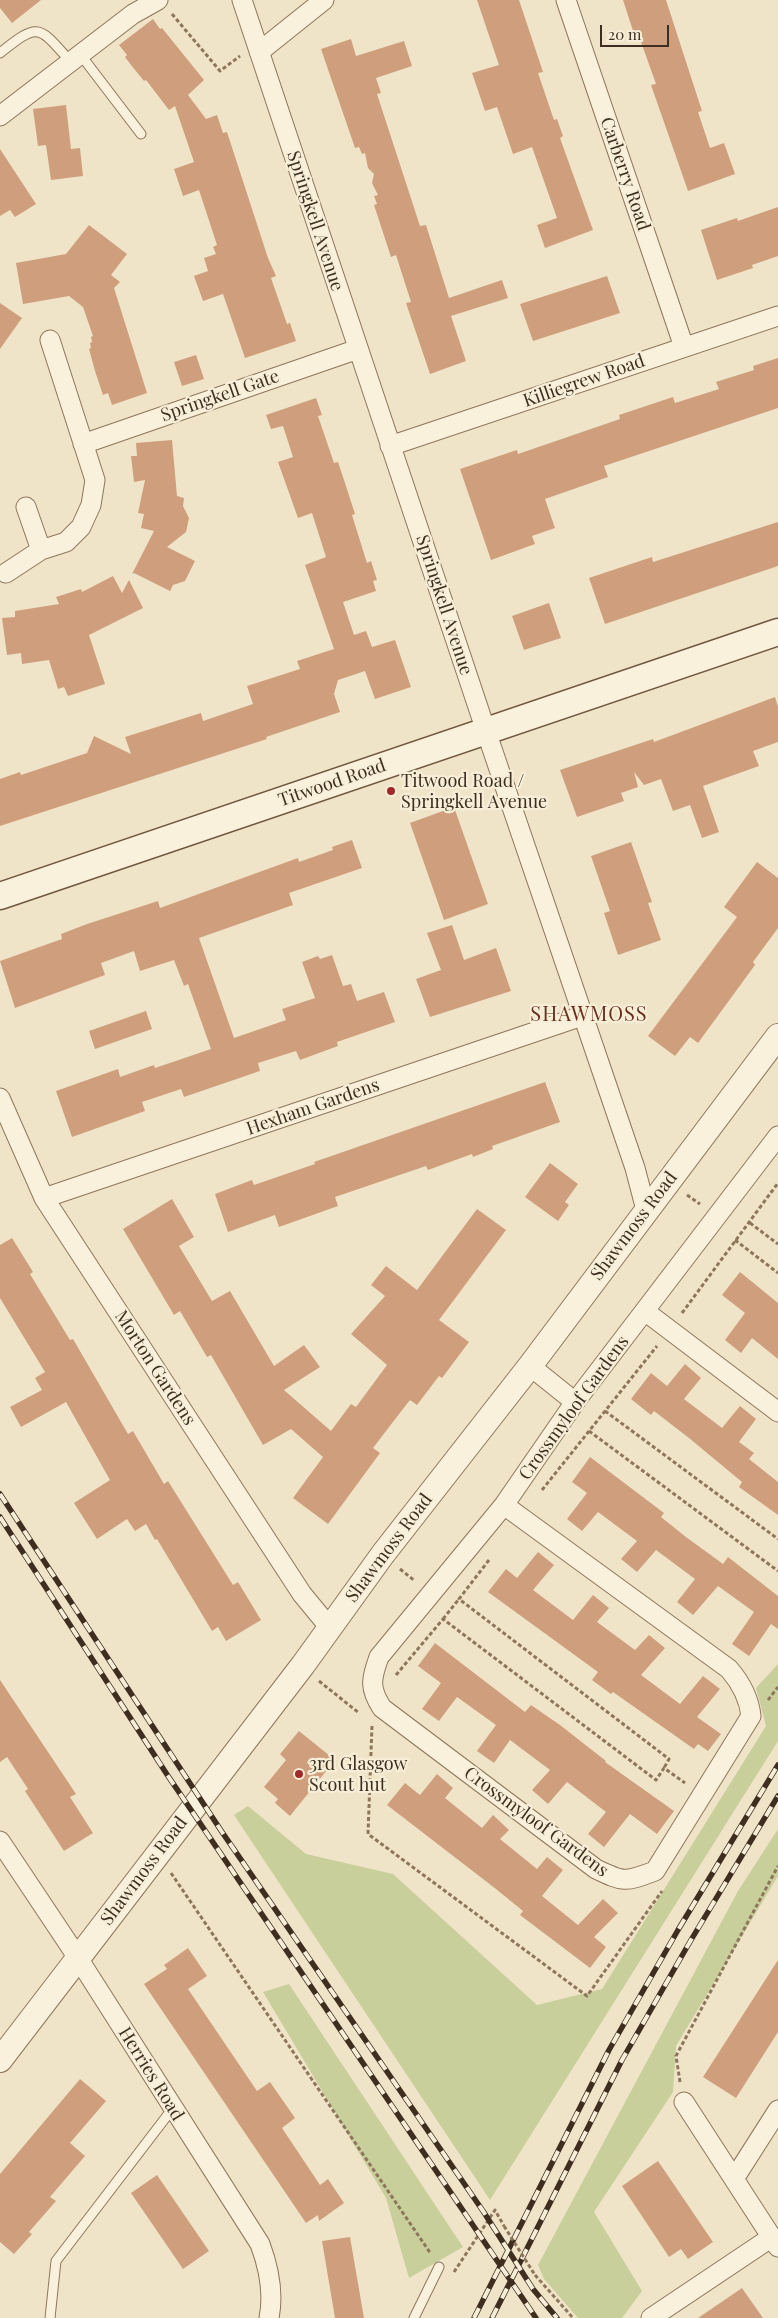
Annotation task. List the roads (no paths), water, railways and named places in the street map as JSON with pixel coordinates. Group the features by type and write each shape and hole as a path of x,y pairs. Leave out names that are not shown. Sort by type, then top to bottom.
{"main road":[{"name":"Titwood Road","path":"0,896 778,632"}],"street":[{"name":"Springkell Avenue","path":"242,0 390,446 634,1168 646,1210"},
{"path":"258,48 324,0"},
{"name":"Carberry Road","path":"566,0 684,348"},
{"path":"0,116 132,14 162,4"},
{"name":"Killiegrew Road","path":"390,446 778,316"},
{"path":"6,573 41,550 66,542 81,527 91,505 94,480 50,340"},
{"name":"Springkell Gate","path":"83,444 358,349"},
{"path":"26,507 41,550"},
{"name":"Hexham Gardens","path":"44,1198 582,1016"},
{"name":"Shawmoss Road","path":"0,2060 157,1852 303,1665 383,1554 530,1366 778,1036"},
{"name":"Morton Gardens","path":"0,1098 44,1198 302,1594 330,1628"},
{"name":"Crossmyloof Gardens","path":"504,1505 729,1669 750,1701 751,1716 655,1871 635,1878 620,1880 596,1869 377,1710 371,1679 379,1658 504,1505 575,1402 646,1312 778,1136"},
{"path":"646,1312 778,1412"},
{"path":"530,1366 575,1402"},
{"name":"Herries Road","path":"0,1841 78,1958 260,2244 269,2273 271,2291 269,2318"},
{"path":"650,2318 776,2242 684,2102"},
{"path":"734,2179 778,2110"}],"lane":[{"path":"0,53 26,32 37,31 47,36 75,57 141,134"},
{"path":"50,2318 56,2261 173,2108"},
{"path":"414,2318 439,2267"}],"railway":[{"path":"0,1494 222,1832 483,2211 533,2289 557,2318"},
{"path":"0,1517 168,1776 536,2318"},
{"path":"474,2318 609,2050 678,1930 778,1765"},
{"path":"492,2318 622,2060 691,1940 778,1796"}],"place":[{"name":"Titwood Road / Springkell Avenue","path":"391,791"},
{"name":"3rd Glasgow Scout hut","path":"299,1774"}],"district":[{"name":"SHAWMOSS","path":"589,1015"}]}
